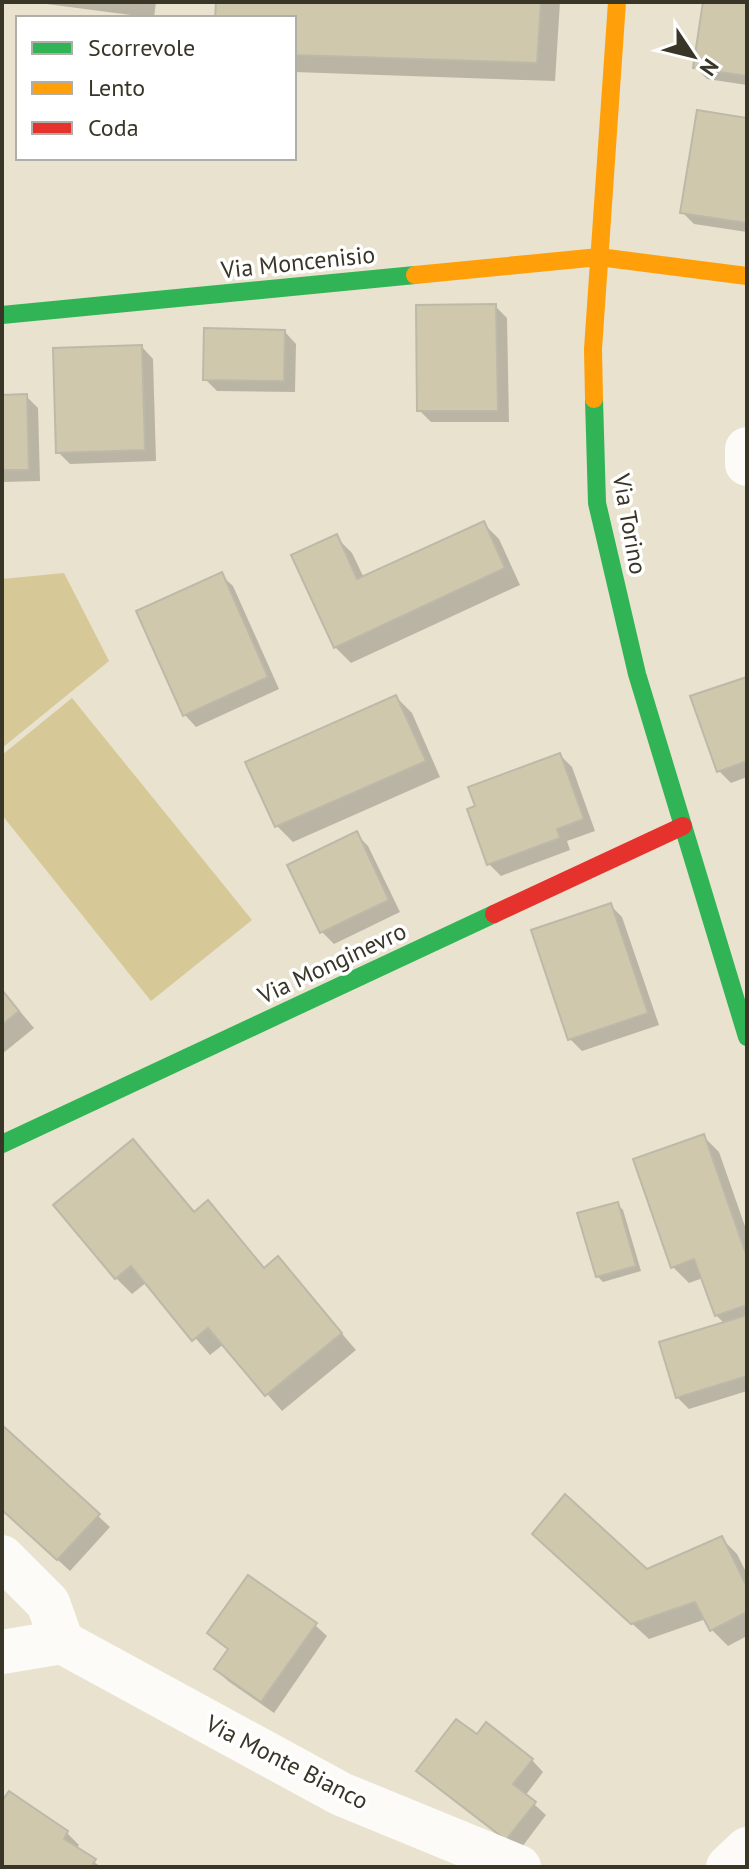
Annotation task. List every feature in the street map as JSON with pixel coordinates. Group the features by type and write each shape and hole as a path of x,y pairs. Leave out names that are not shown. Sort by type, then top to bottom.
{"street":[{"name":"Via Torino","path":"617,2 593,349 597,503 637,674 747,1037"},
{"name":"Via Moncenisio","path":"2,315 599,257 747,276"},
{"path":"747,449 747,464"},
{"name":"Via Monginevro","path":"2,1144 683,826"},
{"path":"2,1557 48,1603 62,1642 2,1652"},
{"name":"Via Monte Bianco","path":"62,1642 341,1794 519,1867"},
{"path":"728,1867 747,1849"}],"shaded area":[{"path":"64,573 109,661 2,748 2,579"},
{"path":"72,698 252,920 151,1001 2,815 2,755"}],"building":[{"path":"216,2 541,2 537,63 296,55 296,16 215,16"},
{"path":"703,2 747,2 747,76 693,68"},
{"path":"697,110 747,118 747,223 680,213"},
{"path":"496,304 498,411 417,411 416,305"},
{"path":"204,328 285,330 284,381 203,380"},
{"path":"142,345 145,450 56,453 53,348"},
{"path":"27,394 29,470 2,470 2,395"},
{"path":"484,521 505,568 334,648 291,555 337,534 357,579"},
{"path":"222,572 268,677 183,716 136,611"},
{"path":"747,677 747,761 717,772 690,696"},
{"path":"396,695 426,761 275,827 245,762"},
{"path":"560,753 584,819 557,829 560,838 487,865 467,809 475,806 468,787"},
{"path":"357,831 389,900 320,933 287,865"},
{"path":"611,903 648,1013 568,1040 531,930"},
{"path":"2,990 19,1011 2,1025"},
{"path":"704,1134 747,1257 747,1305 715,1316 694,1259 671,1268 633,1159"},
{"path":"133,1139 194,1212 208,1200 264,1268 278,1256 342,1333 265,1396 208,1328 192,1341 131,1266 115,1279 53,1205"},
{"path":"618,1202 636,1266 596,1277 577,1213"},
{"path":"747,1315 747,1376 676,1398 659,1342"},
{"path":"2,1425 100,1514 57,1560 2,1510"},
{"path":"565,1494 647,1569 722,1536 747,1587 747,1612 710,1631 695,1602 631,1624 532,1534"},
{"path":"248,1575 317,1623 261,1702 214,1669 228,1649 207,1633"},
{"path":"456,1719 477,1734 486,1722 533,1759 513,1784 536,1802 506,1840 416,1771"},
{"path":"9,1791 68,1831 64,1839 96,1859 91,1867 2,1867 2,1801"}],"traffic: fast":[{"path":"2,315 415,275"},
{"path":"594,399 597,503 637,674 747,1037"},
{"path":"2,1144 494,914"}],"traffic: slow":[{"path":"594,399 593,349 617,2"},
{"path":"415,275 599,257 747,276"}],"traffic: jam":[{"path":"494,914 683,826"}]}
